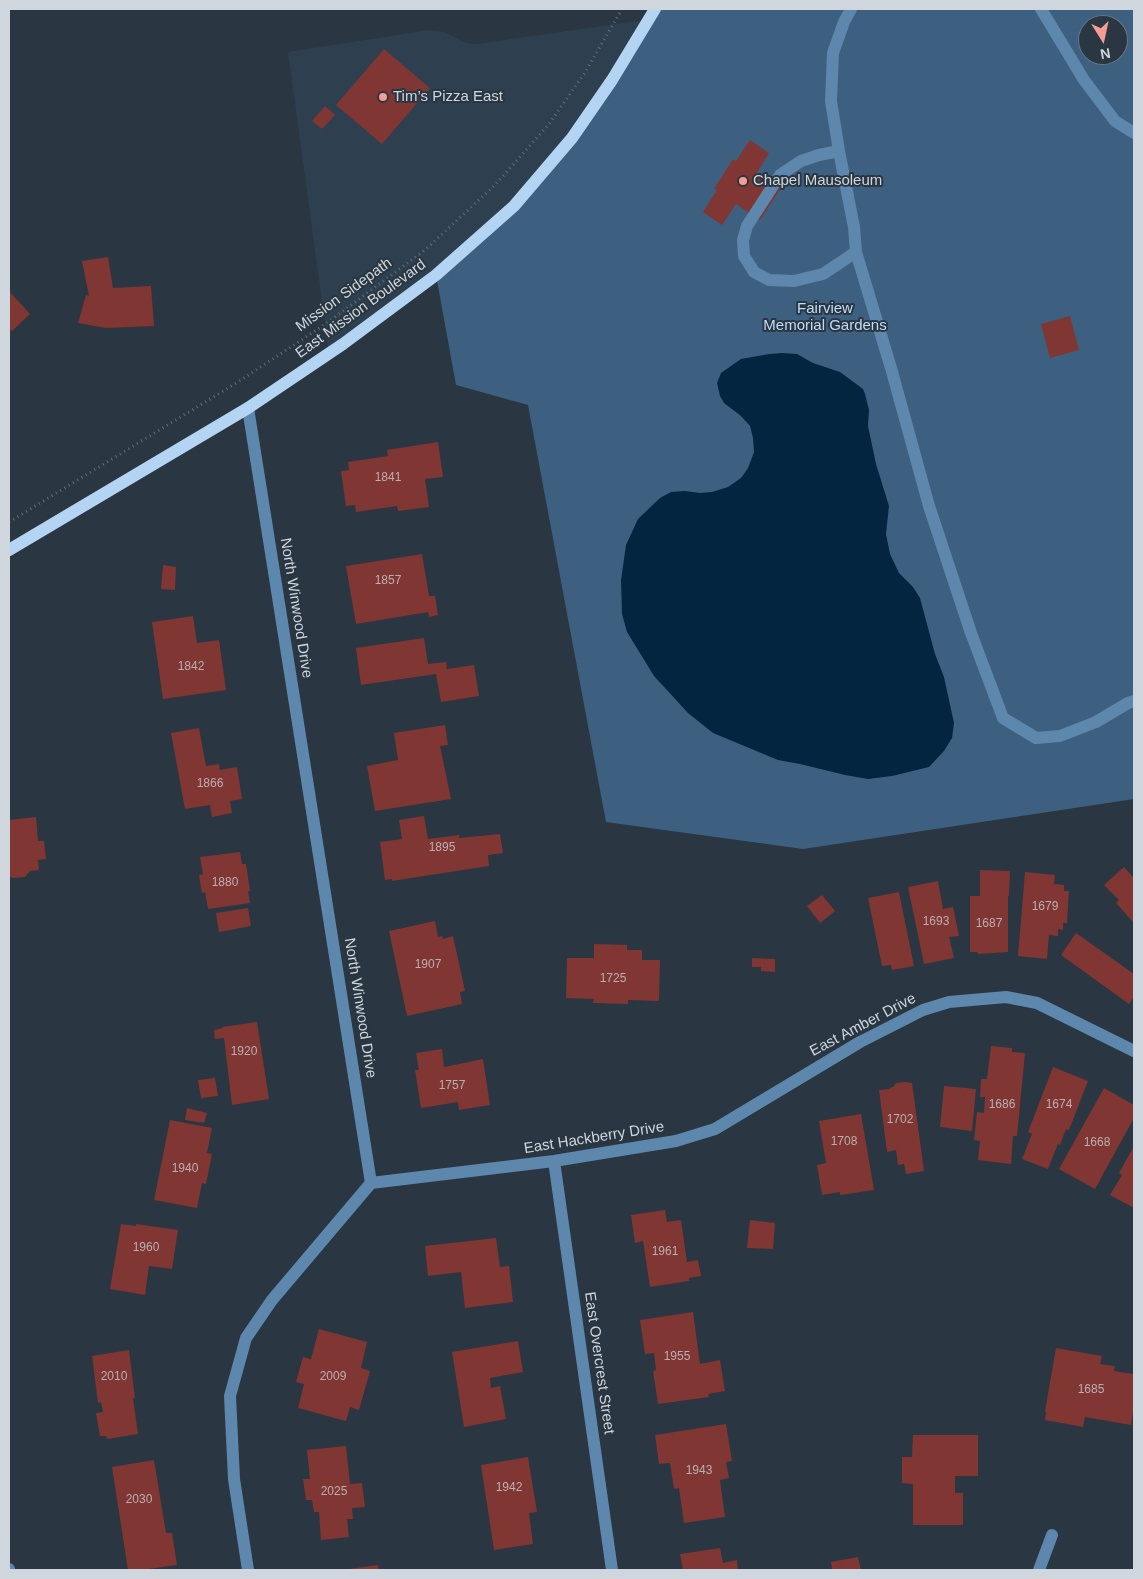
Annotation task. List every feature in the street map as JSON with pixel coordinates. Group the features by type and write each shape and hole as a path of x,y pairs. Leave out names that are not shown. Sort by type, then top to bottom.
{"main road":[{"name":"East Mission Boulevard","path":"9,550 248,408 343,344 436,275 514,206 572,138 612,80 655,9"}],"street":[{"path":"851,9 844,22 833,53 831,101 854,227 856,252 891,368 929,506 971,633 1003,718 1036,738 1060,736 1096,722 1128,703 1134,702"},
{"path":"1040,9 1084,80 1115,121 1134,133"},
{"path":"839,151 801,161 780,175 747,226 743,240 744,256 754,272 769,280 794,281 823,274 856,252"},
{"name":"North Winwood Drive","path":"248,408 371,1183"},
{"name":"East Amber Drive","path":"806,1075 860,1042 924,1010 949,1002 978,998 1006,997 1037,1003 1134,1051"},
{"name":"East Hackberry Drive","path":"371,1183 554,1161 676,1142 715,1129 806,1075"},
{"name":"East Overcrest Street","path":"554,1161 612,1570"},
{"path":"248,1570 234,1479 230,1396 246,1338 272,1300 371,1183"},
{"path":"1039,1570 1052,1536"}],"path":[{"name":"Mission Sidepath","path":"9,522 238,382 327,323 424,250 494,186 549,124 584,74 622,9"}],"shaded area":[{"path":"650,19 612,80 514,206 329,353 288,52 429,30 445,32 466,43 477,44"},
{"path":"782,353 797,354 813,363 840,372 863,389 865,394 869,410 868,426 876,464 889,506 886,534 890,554 899,573 913,587 920,598 935,654 944,677 954,723 952,738 944,751 929,767 892,776 868,779 778,760 713,733 688,713 654,676 627,632 622,614 621,580 626,545 638,519 660,498 671,492 712,492 728,487 741,478 748,468 754,452 750,426 741,416 724,403 717,383 721,373 741,359"}],"green space":[{"name":"Fairview Memorial Gardens","path":"655,9 1134,9 1134,799 803,849 606,822 528,405 456,385 436,275 514,206 572,138"}],"building":[{"name":"Tim’s Pizza East","path":"384,49 430,88 382,144 336,105"},
{"path":"325,106 335,115 322,129 312,121"},
{"name":"Chapel Mausoleum","path":"750,140 769,153 756,174 780,189 760,220 736,204 722,225 703,212 717,190 714,189 733,159 736,161"},
{"path":"108,257 113,288 151,286 154,326 106,328 78,323 86,295 89,296 82,261"},
{"path":"9,291 30,314 12,331 9,328"},
{"path":"1070,316 1079,350 1050,358 1041,324"},
{"path":"438,442 443,477 425,479 429,507 398,511 397,506 356,512 355,505 346,506 341,471 349,470 348,462 388,456 387,450"},
{"path":"422,554 429,596 435,596 438,615 429,617 428,612 356,624 346,566"},
{"path":"163,565 176,567 175,590 161,589"},
{"path":"193,616 197,643 219,640 226,690 163,699 152,622"},
{"path":"424,638 428,664 446,662 447,669 474,665 479,696 441,702 436,674 361,685 356,648"},
{"path":"445,725 448,745 440,746 451,799 375,811 367,766 398,760 394,733"},
{"path":"199,728 206,766 219,764 220,770 237,767 242,799 230,801 232,813 212,817 210,805 185,809 171,733"},
{"path":"424,816 428,839 459,835 459,838 500,834 503,853 488,855 489,866 392,881 392,879 385,880 380,842 402,839 399,820"},
{"path":"36,817 38,841 44,841 46,859 38,860 39,870 30,871 25,877 12,878 9,875 9,820"},
{"path":"240,852 242,864 246,864 250,903 208,909 205,892 202,893 199,875 203,874 200,857"},
{"path":"1124,867 1134,878 1134,923 1116,903 1119,900 1104,885"},
{"path":"980,870 1010,871 1008,952 979,954 977,952 970,952 970,896 980,896"},
{"path":"1025,872 1055,875 1054,884 1064,885 1064,891 1069,891 1067,923 1063,923 1063,930 1058,929 1058,936 1049,935 1047,959 1018,956"},
{"path":"938,881 943,909 953,907 959,936 949,937 954,958 924,964 908,887"},
{"path":"899,892 914,966 892,970 891,965 882,966 868,898"},
{"path":"822,895 835,911 820,923 807,906"},
{"path":"248,908 251,926 219,932 216,913"},
{"path":"435,921 438,937 442,936 443,939 453,936 465,991 460,992 462,1004 407,1016 389,931"},
{"path":"1076,933 1134,974 1134,997 1129,1004 1061,955"},
{"path":"594,944 627,945 627,950 642,950 642,960 660,960 659,1001 628,1000 628,1004 593,1003 594,999 566,998 567,958 594,958"},
{"path":"752,958 775,959 775,972 761,971 761,967 752,967"},
{"path":"257,1022 269,1099 232,1105 224,1038 215,1039 214,1030"},
{"path":"991,1046 1012,1048 1012,1052 1025,1053 1017,1136 1013,1136 1011,1164 978,1160 980,1141 974,1140 977,1112 984,1113 985,1097 980,1097 981,1079 987,1079"},
{"path":"442,1049 444,1067 483,1059 490,1105 459,1110 458,1102 421,1108 415,1070 419,1070 416,1053"},
{"path":"1053,1067 1088,1081 1069,1130 1066,1129 1048,1169 1022,1159 1032,1134 1028,1132"},
{"path":"215,1078 218,1096 201,1098 198,1080"},
{"path":"896,1083 912,1083 924,1171 906,1174 904,1164 898,1165 896,1150 887,1152 879,1090 890,1089"},
{"path":"944,1086 976,1089 972,1131 940,1127"},
{"path":"1104,1088 1134,1105 1134,1118 1095,1189 1059,1169"},
{"path":"187,1108 207,1113 204,1123 185,1120"},
{"path":"861,1114 874,1190 840,1195 840,1192 822,1195 817,1165 826,1163 819,1121"},
{"path":"170,1120 212,1128 207,1153 212,1154 206,1184 202,1183 197,1208 154,1200"},
{"path":"1134,1146 1134,1208 1110,1195 1122,1175 1119,1173"},
{"path":"665,1210 667,1222 681,1220 687,1262 698,1260 701,1276 689,1278 689,1281 650,1287 643,1241 635,1243 631,1215"},
{"path":"750,1220 775,1223 773,1249 747,1248"},
{"path":"121,1224 136,1226 136,1224 178,1230 172,1269 149,1266 145,1295 110,1289"},
{"path":"496,1238 500,1267 509,1266 513,1302 465,1308 461,1272 428,1276 425,1246"},
{"path":"693,1312 700,1364 720,1360 725,1391 708,1394 709,1397 658,1404 653,1371 656,1370 654,1353 645,1354 640,1320"},
{"path":"319,1329 367,1342 361,1368 370,1371 359,1410 350,1407 346,1421 298,1408 304,1384 296,1382 303,1357 311,1359"},
{"path":"518,1341 523,1372 490,1378 491,1388 500,1386 506,1419 464,1427 452,1352"},
{"path":"1056,1348 1102,1356 1100,1364 1115,1366 1114,1371 1134,1374 1134,1406 1131,1425 1085,1417 1083,1427 1045,1420"},
{"path":"129,1350 138,1434 107,1439 106,1436 100,1436 96,1413 103,1412 101,1402 98,1403 92,1356"},
{"path":"726,1424 732,1461 726,1462 729,1478 720,1480 725,1517 684,1523 679,1488 674,1489 670,1463 659,1464 655,1435"},
{"path":"913,1435 978,1435 978,1476 955,1476 955,1493 963,1493 963,1525 913,1525 913,1484 902,1483 902,1457 912,1457"},
{"path":"346,1446 350,1484 362,1483 365,1507 352,1508 353,1519 347,1519 349,1537 321,1540 319,1512 314,1512 312,1500 306,1500 303,1479 310,1479 307,1450"},
{"path":"528,1457 537,1512 529,1513 533,1544 494,1550 481,1465"},
{"path":"154,1460 166,1533 172,1533 177,1565 128,1570 112,1467"},
{"path":"720,1548 723,1563 737,1560 738,1570 683,1570 680,1554"},
{"path":"858,1557 861,1570 832,1570 831,1562"},
{"path":"378,1565 379,1570 349,1569"}],"place":[{"name":"Tim’s Pizza East","path":"383,97"},
{"name":"Chapel Mausoleum","path":"743,181"}]}
